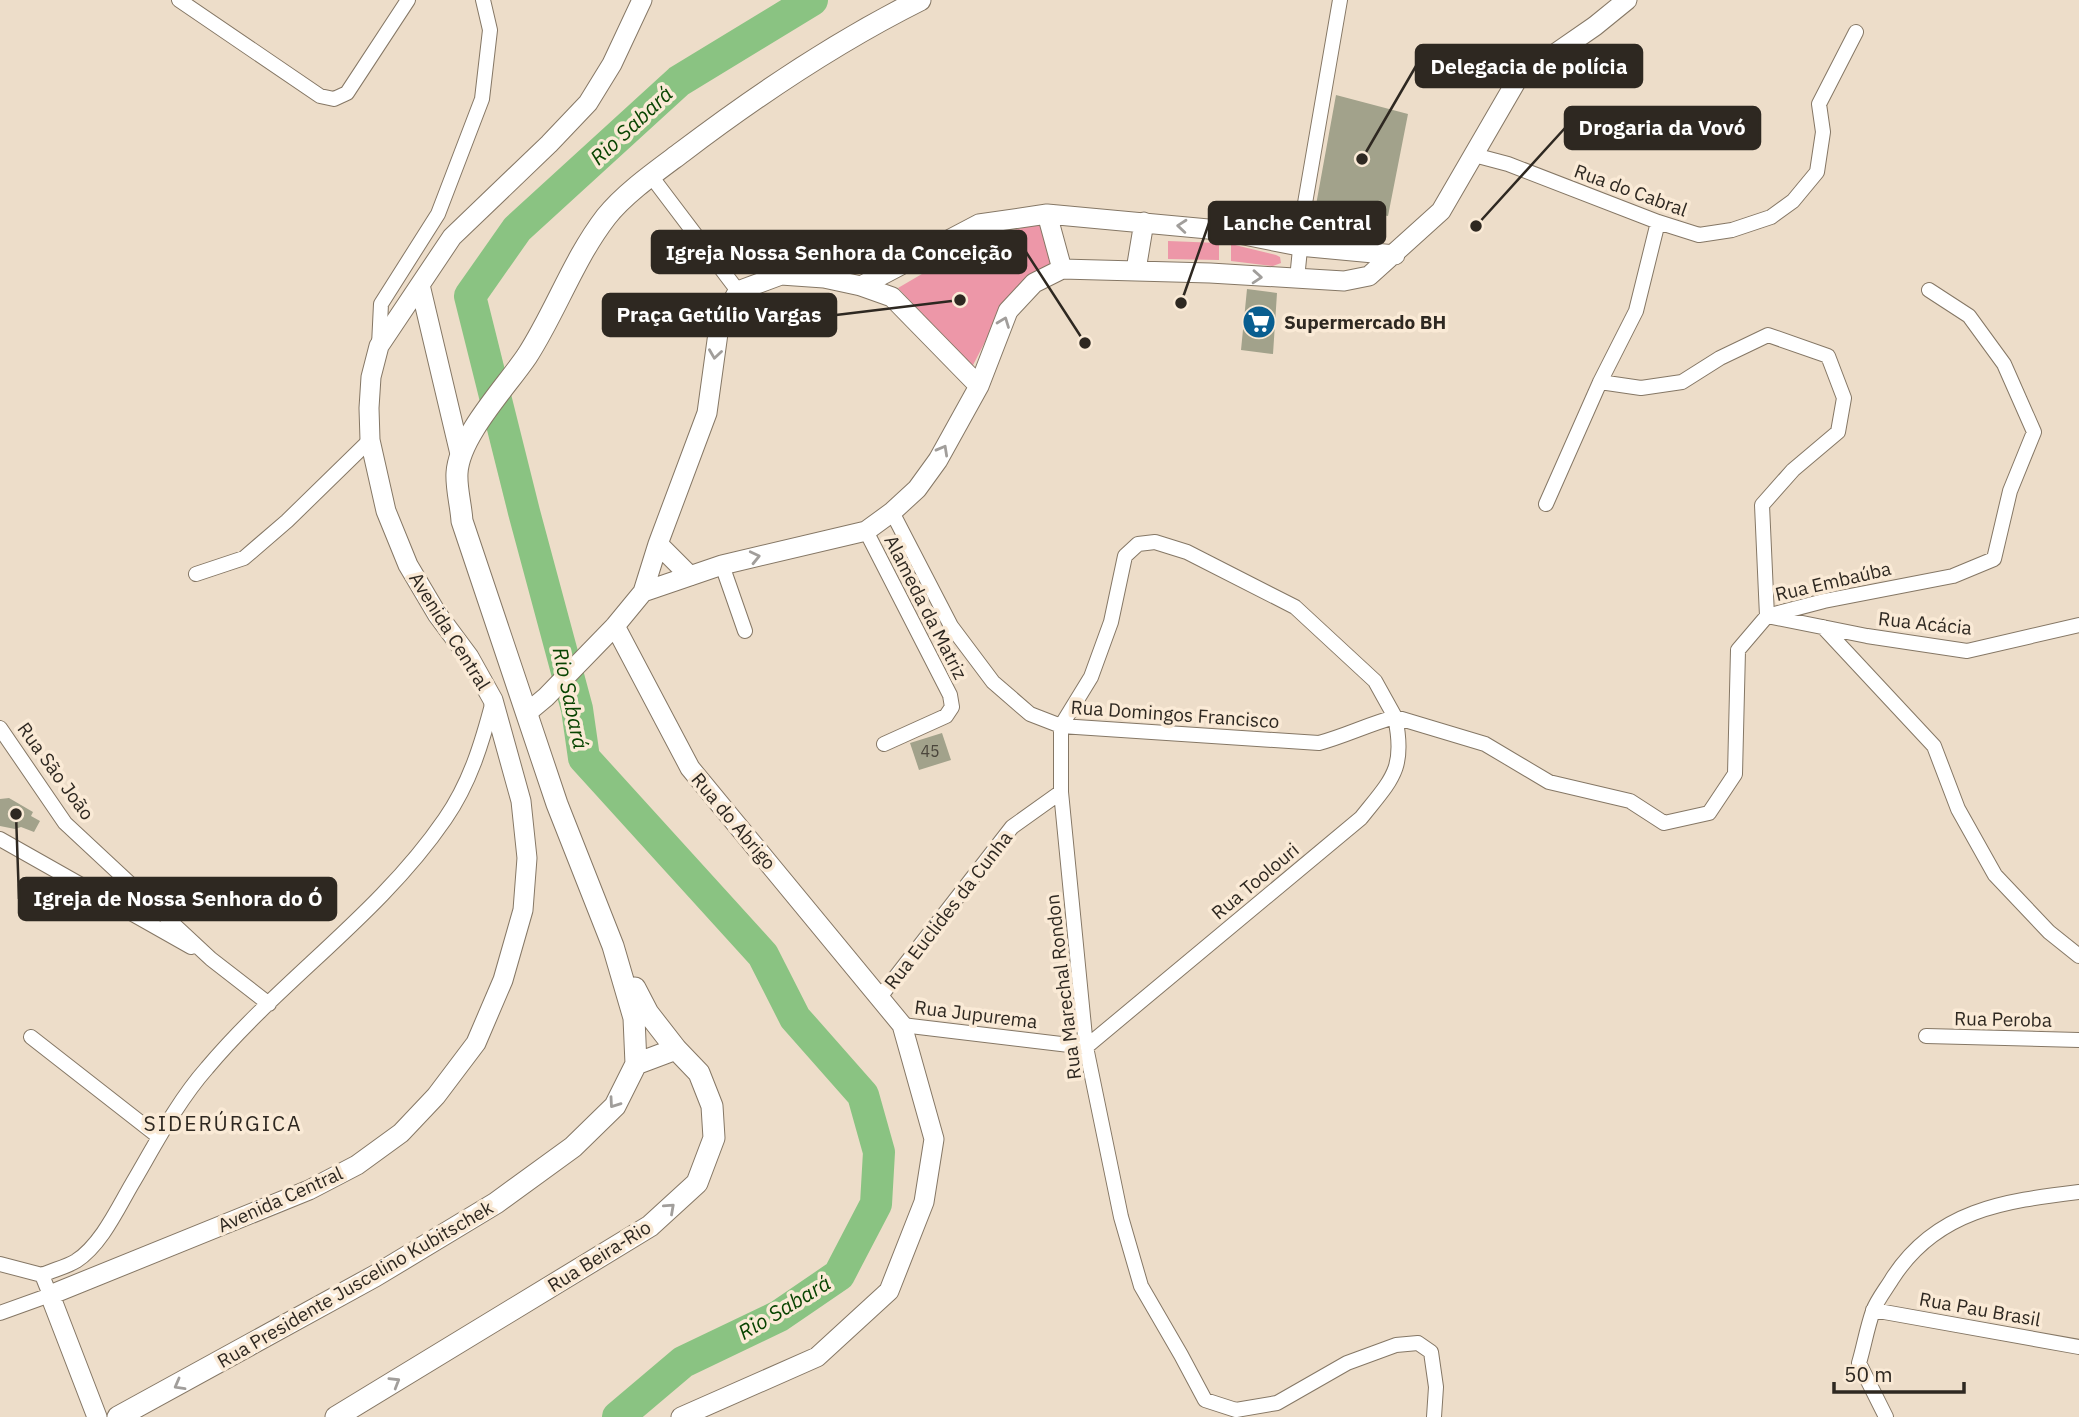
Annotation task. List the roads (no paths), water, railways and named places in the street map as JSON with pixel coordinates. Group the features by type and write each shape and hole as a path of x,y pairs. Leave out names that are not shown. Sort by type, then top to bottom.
{"main road":[{"path":"460,454 480,419 528,355 581,254 607,215 651,176 745,104 890,15 920,0"},
{"name":"Rua Presidente Juscelino Kubitschek","path":"118,1417 375,1276 496,1202 573,1147 615,1106 636,1064 634,1018 613,946 557,804 462,521 457,474 460,454"},
{"name":"Rua Beira-Rio","path":"337,1417 650,1226 697,1183 713,1138 712,1106 699,1073 648,1013 613,946"},
{"path":"636,1064 676,1049"}],"street":[{"path":"179,0 320,96 334,99 346,93 408,0"},
{"path":"379,346 381,304 438,214 482,99 490,30 483,0"},
{"name":"Avenida Central","path":"0,1313 309,1190 357,1165 401,1133 436,1096 477,1043 503,981 523,910 527,858 521,801 493,700 469,657 437,614 408,565 386,511 370,440 371,377 379,346 452,237 588,103 612,64 642,0"},
{"path":"1297,279 1299,246 1340,0"},
{"path":"643,592 722,565 866,531 892,512 917,489 938,460 979,386 1008,311 1034,283 1062,269 1344,281 1369,276 1441,211 1517,80 1628,0"},
{"name":"Rua do Cabral","path":"1474,155 1508,164 1658,222 1699,235 1732,230 1771,217 1793,201 1817,172 1822,132 1819,104 1856,32"},
{"path":"651,176 738,291"},
{"path":"861,286 979,224 1047,214 1219,230 1299,246 1395,254"},
{"path":"1047,214 1062,269"},
{"path":"1136,271 1144,222"},
{"path":"1546,504 1600,383 1636,311 1658,222"},
{"path":"528,712 615,626 643,592 707,413 719,326 738,291 781,275 824,278 861,286 892,298 979,386"},
{"path":"419,285 460,454"},
{"name":"Rua Embaúba","path":"1395,717 1485,744 1549,782 1630,801 1664,823 1709,813 1735,774 1738,650 1767,616 1824,601 1952,576 1994,559 2010,491 2034,432 2004,364 1969,316 1930,290"},
{"path":"1600,383 1641,388 1682,382 1720,358 1768,334 1828,356 1844,398 1838,432 1793,470 1762,505 1767,616"},
{"path":"197,574 244,558 287,521 370,440"},
{"name":"Rua Domingos Francisco","path":"892,512 951,626 993,682 1030,714 1061,726 1319,743 1395,717"},
{"name":"Alameda da Matriz","path":"866,531 950,695 952,707 946,716 884,744"},
{"name":"Rua Marechal Rondon","path":"1395,717 1374,681 1295,607 1187,552 1155,542 1138,544 1125,556 1111,622 1095,666 1061,726 1061,792 1086,1046 1121,1217 1141,1286 1205,1400 1236,1410 1277,1403 1347,1363 1396,1345 1418,1343 1431,1352 1436,1387 1434,1417"},
{"path":"658,544 690,576"},
{"path":"722,565 745,631"},
{"name":"Rua Acácia","path":"1767,616 1967,651 2079,625"},
{"name":"Rua do Abrigo","path":"615,626 690,768 880,997"},
{"path":"1823,627 1934,746 1958,809 1995,875 2049,932 2079,956"},
{"path":"0,1264 42,1275 77,1261 102,1234 159,1137 206,1069 269,1004 330,948 419,856 447,816 478,756 493,700"},
{"name":"Rua Toolouri","path":"1086,1046 1361,818 1394,776 1400,743 1395,717"},
{"name":"Rua São João","path":"0,729 65,823 211,959 269,1004"},
{"name":"Rua Euclides da Cunha","path":"681,1417 817,1357 889,1291 924,1202 933,1139 902,1025 880,997 1012,827 1061,792"},
{"path":"0,839 211,959"},
{"name":"Rua Jupurema","path":"902,1025 1086,1046"},
{"name":"Rua Peroba","path":"1926,1036 2079,1040"},
{"path":"31,1037 159,1137"},
{"path":"1886,1417 1859,1363 1873,1310 1905,1260 1936,1231 1977,1212 2018,1199 2079,1192"},
{"path":"42,1275 97,1417"},
{"name":"Rua Pau Brasil","path":"1873,1310 2079,1347"}],"waterway":[{"name":"Rio Sabará","path":"618,1417 683,1362 779,1316 839,1275 876,1204 879,1152 863,1095 795,1018 763,955 584,758 577,709 470,296 517,229 679,81 812,0"}],"place":[{"name":"Delegacia de polícia","path":"1362,159"},
{"name":"Drogaria da Vovó","path":"1476,226"},
{"name":"Praça Getúlio Vargas","path":"960,300"},
{"name":"Lanche Central","path":"1181,303"},
{"name":"Supermercado BH","path":"1259,322"},
{"name":"Igreja Nossa Senhora da Conceição","path":"1085,343"},
{"name":"Igreja de Nossa Senhora do Ó","path":"16,814"}],"district":[{"name":"SIDERÚRGICA","path":"223,1123"}]}
